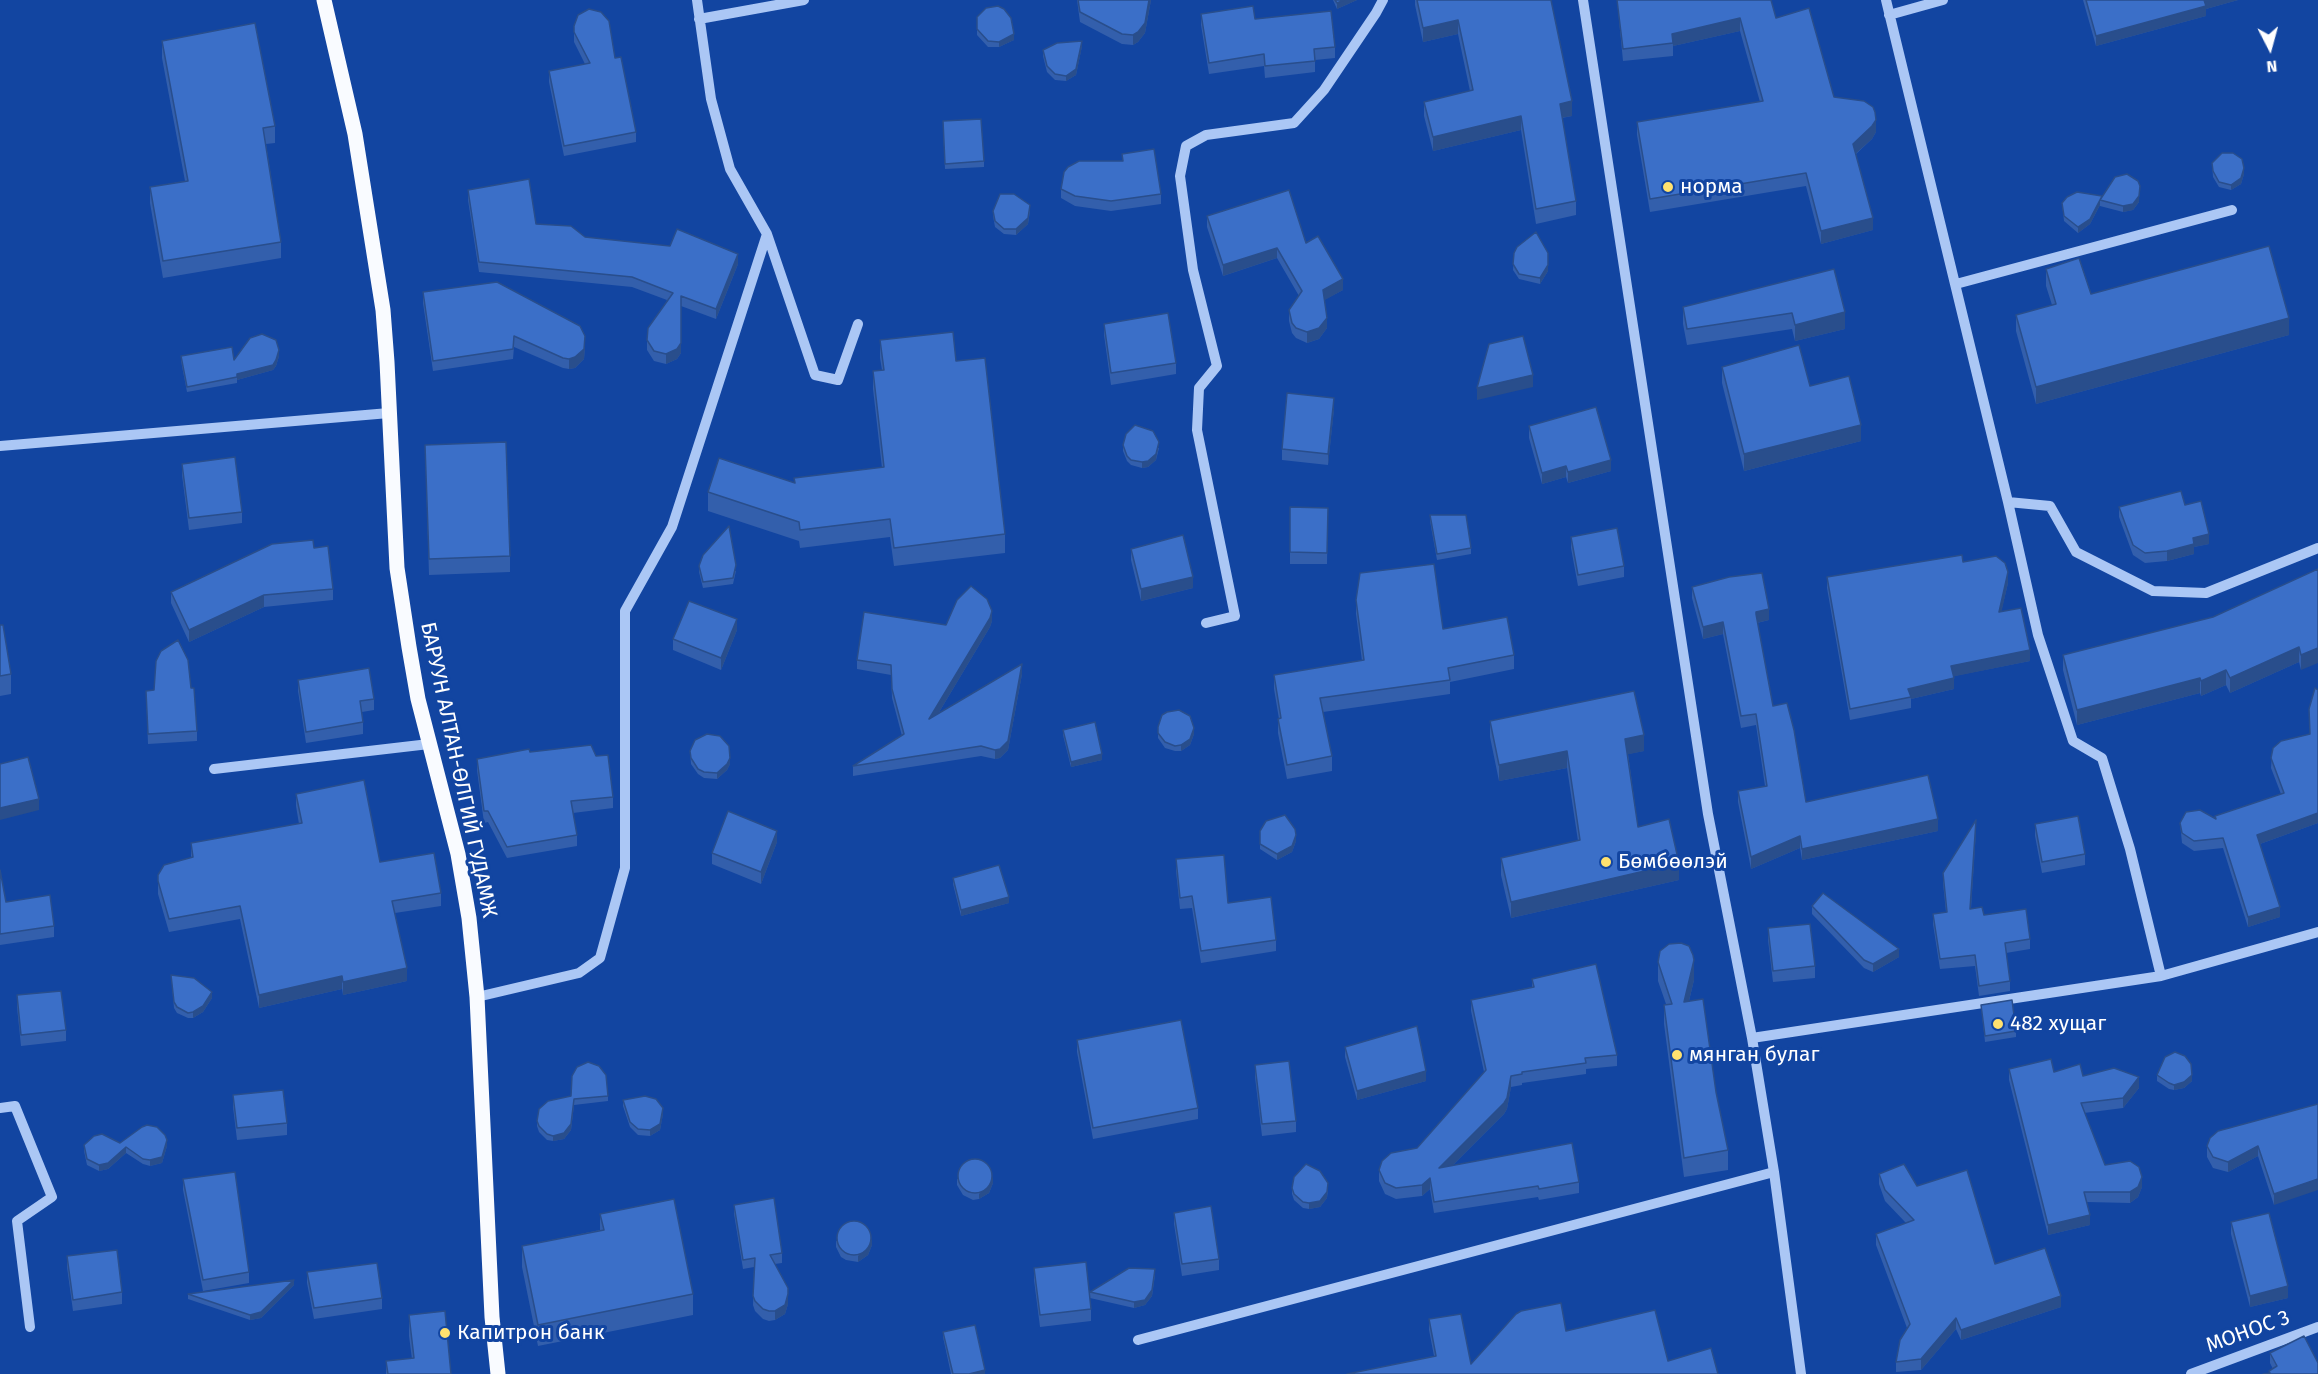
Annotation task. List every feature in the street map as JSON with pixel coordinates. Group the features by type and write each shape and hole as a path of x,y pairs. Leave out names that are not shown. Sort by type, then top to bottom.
{"main road":[{"name":"БАРУУН АЛТАН-ӨЛГИЙ ГУДАМЖ","path":"324,0 355,134 385,331 397,568 418,699 446,800 469,918 477,997 492,1317 498,1374"}],"street":[{"path":"697,0 711,99 730,169 767,234 815,375 838,380 858,324"},
{"path":"699,19 804,0"},
{"path":"1206,623 1235,616 1197,430 1199,387 1217,366 1192,270 1180,176 1186,146 1206,135 1294,123 1324,90 1376,14 1383,0"},
{"path":"1583,0 1708,814 1752,1038 1774,1172 1801,1374"},
{"path":"1886,0 1956,284 2038,635 2073,741 2102,758 2130,849 2161,976"},
{"path":"1889,15 1943,0"},
{"path":"1956,284 2232,210"},
{"path":"477,997 579,973 600,958 626,868 625,611 672,526 767,234"},
{"path":"0,446 389,413"},
{"path":"2008,502 2050,506 2076,552 2153,591 2206,593 2318,548"},
{"path":"214,769 429,744"},
{"path":"1752,1038 2161,976 2318,932"},
{"path":"0,1108 15,1106 52,1197 17,1221 30,1328"},
{"path":"1138,1340 1774,1172"},
{"name":"МОНОС 3","path":"2190,1374 2318,1327"}],"building":[{"path":"1078,0 1149,0 1145,23 1133,35 1122,34 1080,12"},
{"path":"1417,0 1551,0 1572,101 1560,104 1576,201 1536,209 1521,116 1433,137 1424,102 1473,90 1458,20 1423,28"},
{"path":"1617,0 1771,0 1776,18 1809,8 1834,97 1864,101 1873,107 1875,112 1876,120 1872,126 1853,144 1873,218 1821,231 1806,173 1650,199 1637,122 1763,101 1740,18 1672,34 1673,43 1623,49"},
{"path":"2086,0 2204,0 2206,6 2096,36"},
{"path":"998,6 1004,9 1011,18 1014,34 999,42 988,41 977,29 977,17 986,8"},
{"path":"1253,6 1255,19 1331,11 1335,47 1314,49 1315,61 1265,66 1264,54 1209,63 1201,14"},
{"path":"589,9 601,12 609,21 615,58 621,57 636,132 564,146 549,71 590,63 574,32 578,15"},
{"path":"255,23 275,126 263,128 281,242 163,261 150,187 188,181 162,41"},
{"path":"1082,41 1076,69 1066,76 1055,74 1047,66 1043,50 1057,43"},
{"path":"981,119 984,161 945,164 943,121"},
{"path":"1154,149 1161,194 1111,201 1075,196 1061,189 1064,172 1079,161 1123,161 1122,154"},
{"path":"2222,153 2233,153 2242,159 2244,168 2241,178 2231,185 2219,182 2213,171 2212,163"},
{"path":"2127,174 2138,181 2140,186 2139,196 2133,204 2123,206 2100,200 2115,177"},
{"path":"529,179 536,224 571,226 585,237 670,246 677,229 738,254 716,309 681,296 681,343 677,349 666,354 654,351 647,340 648,328 673,293 632,277 479,262 468,190"},
{"path":"1289,190 1306,243 1318,236 1343,279 1323,290 1327,318 1319,328 1307,332 1296,328 1292,323 1289,310 1302,291 1277,248 1223,265 1207,216"},
{"path":"2077,192 2102,196 2090,219 2078,227 2064,216 2062,203 2067,197"},
{"path":"1000,194 1014,194 1030,205 1028,218 1016,229 1004,229 995,221 993,211"},
{"path":"1536,232 1548,253 1548,265 1540,278 1519,274 1513,264 1517,247"},
{"path":"2269,246 2289,318 2036,387 2016,315 2056,304 2046,269 2079,258 2091,294"},
{"path":"1834,269 1845,312 1795,325 1792,313 1687,329 1683,307"},
{"path":"497,282 580,326 585,336 584,349 575,357 563,358 514,336 513,349 433,361 423,292"},
{"path":"1168,313 1176,363 1111,373 1104,324"},
{"path":"953,332 956,361 985,358 1005,534 894,548 890,519 800,530 799,522 708,492 719,458 795,483 794,478 884,467 873,371 884,370 880,340"},
{"path":"262,334 276,340 279,350 273,365 237,374 237,377 187,387 181,356 232,347 234,360 250,338"},
{"path":"1523,336 1533,375 1477,388 1489,344"},
{"path":"1799,345 1810,386 1849,376 1861,425 1744,454 1722,367"},
{"path":"1287,393 1334,398 1328,454 1282,449"},
{"path":"1596,407 1611,460 1568,472 1566,466 1542,473 1529,426"},
{"path":"1135,425 1153,431 1159,442 1156,454 1148,461 1131,460 1123,445 1126,434"},
{"path":"506,442 510,556 429,559 425,445"},
{"path":"235,457 242,512 189,518 182,464"},
{"path":"2181,491 2185,505 2201,501 2209,534 2193,538 2194,544 2167,551 2145,553 2133,545 2119,507"},
{"path":"1290,507 1328,508 1327,553 1290,552"},
{"path":"1430,515 1466,515 1471,548 1437,554"},
{"path":"729,526 736,565 733,578 703,582 699,566 703,555"},
{"path":"1617,528 1624,566 1578,575 1571,537"},
{"path":"1183,535 1193,577 1141,589 1131,549"},
{"path":"313,540 314,548 328,546 333,589 264,595 189,630 171,592 272,544"},
{"path":"1962,555 1963,562 1996,556 2005,563 2008,572 1999,612 2021,608 2030,650 1951,666 1954,678 1908,689 1911,697 1850,709 1827,577"},
{"path":"1434,564 1443,629 1507,617 1514,655 1448,668 1450,680 1320,698 1332,756 1287,765 1278,719 1281,718 1274,675 1364,660 1356,600 1360,573"},
{"path":"2318,569 2318,648 2301,655 2299,647 2230,678 2226,670 2201,681 2200,678 2077,710 2063,655 2213,617"},
{"path":"1762,573 1769,609 1756,612 1756,614 1773,706 1787,703 1806,802 1928,775 1938,819 1802,849 1800,836 1751,857 1738,791 1767,786 1756,714 1741,716 1723,622 1703,627 1692,587 1729,577"},
{"path":"971,586 987,599 992,611 990,618 929,719 1022,664 1008,741 1000,749 995,750 981,746 853,766 904,734 892,689 891,665 857,660 864,612 946,625 957,600"},
{"path":"689,601 737,619 721,658 673,639"},
{"path":"0,625 3,625 11,674 0,676"},
{"path":"178,640 188,660 191,688 194,688 197,731 148,734 146,691 154,690 156,661 161,651"},
{"path":"369,668 374,699 360,701 363,722 306,732 298,680"},
{"path":"2315,688 2318,690 2318,813 2257,835 2280,907 2248,917 2223,838 2194,841 2182,833 2180,823 2186,812 2200,810 2216,819 2215,816 2284,793 2271,758 2273,748 2281,741 2310,734 2309,709"},
{"path":"1634,691 1644,735 1625,739 1638,827 1669,819 1679,863 1511,902 1501,858 1580,840 1567,751 1499,765 1490,721"},
{"path":"1179,710 1190,716 1194,728 1190,739 1175,746 1165,742 1158,733 1158,727 1162,715"},
{"path":"1095,722 1102,754 1071,762 1063,730"},
{"path":"707,734 720,736 729,746 730,758 717,773 698,769 691,758 690,751 695,740"},
{"path":"591,745 596,756 608,755 613,797 571,801 577,835 507,847 488,811 484,811 477,759 529,749 530,752"},
{"path":"28,757 39,799 0,808 0,764"},
{"path":"364,780 380,862 434,853 441,893 392,901 407,968 343,982 342,976 259,995 240,906 169,919 158,875 164,865 193,857 191,843 302,823 296,794"},
{"path":"728,811 777,831 761,872 712,853"},
{"path":"1285,815 1295,829 1296,835 1292,846 1277,854 1260,844 1260,831 1266,821"},
{"path":"2078,816 2085,854 2042,862 2035,824"},
{"path":"1976,820 1970,909 1982,907 1984,915 2026,909 2030,939 2005,943 2010,981 1979,986 1975,955 1940,959 1933,914 1947,912 1943,873"},
{"path":"1224,855 1228,903 1271,897 1276,940 1201,951 1192,896 1180,898 1176,859"},
{"path":"999,865 1009,897 961,910 953,878"},
{"path":"0,870 6,902 50,895 54,926 0,934"},
{"path":"1823,893 1899,949 1873,964 1864,960 1812,906"},
{"path":"1810,924 1815,966 1773,971 1768,928"},
{"path":"1681,943 1689,946 1694,960 1684,1002 1703,999 1716,1092 1728,1150 1684,1158 1664,1005 1672,1004 1658,962 1660,951 1669,944"},
{"path":"1596,964 1617,1055 1585,1058 1586,1063 1522,1072 1522,1074 1511,1076 1504,1103 1439,1168 1572,1143 1579,1182 1434,1202 1430,1178 1422,1185 1396,1188 1385,1183 1379,1170 1382,1161 1391,1153 1417,1148 1486,1070 1471,1000 1534,987 1532,979"},
{"path":"171,975 194,978 212,992 203,1006 188,1013 177,1007 174,1002"},
{"path":"61,991 66,1030 21,1035 17,995"},
{"name":"482 хущаг","path":"2012,1000 2016,1031 1985,1036 1981,1005"},
{"path":"1181,1020 1198,1108 1093,1128 1077,1040"},
{"path":"1417,1026 1426,1071 1357,1091 1345,1047"},
{"path":"2175,1052 2185,1056 2191,1064 2192,1075 2184,1082 2174,1085 2157,1075 2165,1057"},
{"path":"2051,1059 2054,1072 2080,1064 2083,1076 2114,1068 2139,1077 2123,1098 2081,1103 2105,1165 2130,1161 2139,1167 2142,1177 2138,1187 2130,1192 2084,1192 2090,1215 2048,1225 2009,1069"},
{"path":"1289,1061 1296,1121 1262,1124 1255,1065"},
{"path":"588,1062 599,1066 606,1075 608,1096 574,1099 571,1124 564,1133 553,1136 547,1134 537,1121 539,1109 548,1101 571,1096 572,1076 577,1067"},
{"path":"283,1090 287,1123 237,1128 233,1095"},
{"path":"645,1096 656,1099 663,1108 660,1124 650,1130 638,1129 630,1122 623,1100"},
{"path":"2318,1104 2318,1179 2274,1194 2258,1146 2228,1162 2213,1157 2207,1146 2210,1138 2218,1131"},
{"path":"147,1125 157,1127 165,1135 167,1140 162,1157 143,1159 126,1147 108,1163 99,1165 87,1159 84,1145 94,1136 102,1134 120,1143"},
{"path":"975,1159 987,1164 992,1176 987,1188 975,1193 963,1188 958,1176 963,1164"},
{"path":"1306,1164 1320,1171 1328,1183 1327,1192 1320,1201 1303,1202 1294,1194 1292,1188 1294,1177"},
{"path":"1904,1164 1917,1186 1967,1170 1995,1264 2045,1248 2061,1296 1961,1330 1956,1318 1921,1359 1896,1362 1900,1340 1910,1324 1876,1234 1914,1220 1885,1190 1879,1174"},
{"path":"235,1172 249,1272 203,1280 183,1179"},
{"path":"774,1198 782,1253 770,1255 788,1288 788,1294 785,1305 775,1311 769,1311 763,1309 753,1296 755,1258 743,1260 734,1205"},
{"path":"674,1199 693,1294 538,1325 522,1246 604,1230 600,1214"},
{"path":"1211,1206 1219,1259 1182,1264 1174,1213"},
{"path":"2269,1213 2288,1286 2250,1296 2231,1222"},
{"path":"854,1221 866,1226 871,1238 866,1250 854,1255 842,1250 837,1238 842,1226"},
{"path":"117,1250 122,1292 73,1300 67,1256"},
{"path":"1086,1262 1091,1309 1040,1315 1034,1268"},
{"path":"377,1263 382,1298 314,1308 307,1272"},
{"path":"1129,1268 1155,1269 1152,1290 1145,1300 1134,1302 1090,1292"},
{"path":"294,1280 261,1312 250,1315 188,1294"},
{"path":"1561,1303 1566,1331 1655,1310 1668,1361 1711,1348 1718,1374 1347,1374 1436,1356 1429,1319 1461,1314 1471,1364 1516,1314"},
{"path":"445,1311 451,1374 388,1374 386,1361 414,1358 409,1315"},
{"path":"975,1325 985,1370 969,1374 953,1374 943,1332"},
{"path":"2304,1336 2318,1363 2318,1374 2263,1374 2270,1373 2269,1371 2277,1366 2270,1353"}],"place":[{"name":"норма","path":"1668,187"},
{"name":"Бөмбөөлэй","path":"1606,862"},
{"name":"482 хущаг","path":"1998,1024"},
{"name":"мянган булаг","path":"1677,1055"},
{"name":"Капитрон банк","path":"445,1333"}]}
